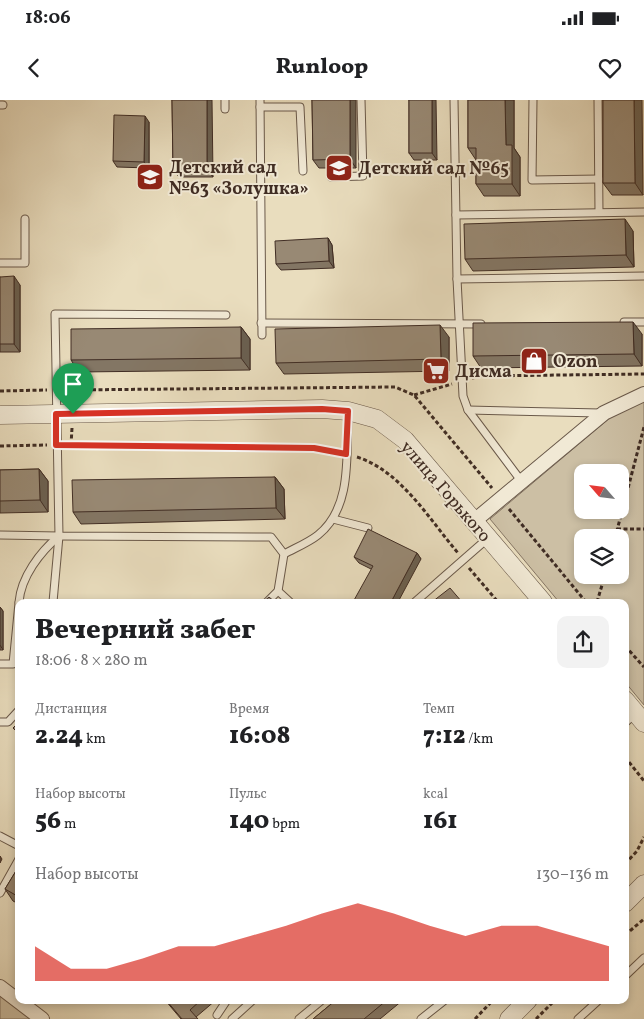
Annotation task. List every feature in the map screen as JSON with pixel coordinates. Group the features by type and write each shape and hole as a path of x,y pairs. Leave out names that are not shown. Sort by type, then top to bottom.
{"street":[{"path":"473,522 604,413 644,394"},
{"name":"улица Горького","path":"0,415 322,409 348,411 377,419 405,440 540,599"},
{"path":"629,899 644,884"},
{"path":"0,988 15,999"},
{"path":"22,1004 42,1019"},
{"path":"509,1019 524,1004"}],"lane":[{"path":"225,100 225,109"},
{"path":"331,177 363,176 361,100"},
{"path":"454,100 460,381 468,410 522,482"},
{"path":"532,100 532,180 599,178"},
{"path":"598,100 599,212"},
{"path":"262,335 260,104 300,104 303,171"},
{"path":"456,215 644,212"},
{"path":"0,263 25,263 25,218"},
{"path":"457,279 644,276"},
{"path":"53,599 59,536 54,314 226,315"},
{"path":"615,322 644,322"},
{"path":"262,323 488,324"},
{"path":"468,410 604,413"},
{"path":"284,554 318,536 333,519 344,494 348,411"},
{"path":"333,519 368,528"},
{"path":"0,535 271,537 284,554 278,591 270,599"},
{"path":"19,599 20,591 43,550 59,536"},
{"path":"418,599 487,538"},
{"path":"278,591 287,599"},
{"path":"0,664 13,664 15,644"},
{"path":"0,722 8,722 15,714"},
{"path":"0,836 15,844"},
{"path":"0,893 15,867"},
{"path":"629,972 644,958"},
{"path":"216,1018 225,1004"},
{"path":"232,1019 249,1004"},
{"path":"299,1019 317,1004"},
{"path":"421,1019 440,1004"},
{"path":"578,1019 595,1004"}],"path":[{"path":"414,395 482,376 644,374"},
{"path":"618,529 644,427"},
{"path":"0,446 314,448 346,454 375,464 389,474 407,492 496,599"},
{"path":"501,500 584,599"},
{"path":"629,529 644,529"},
{"path":"598,599 602,584"},
{"path":"629,650 644,667"},
{"path":"629,763 644,781"},
{"path":"629,860 637,851 644,837"},
{"path":"629,932 644,919"},
{"path":"475,1019 489,1004"},
{"path":"536,1019 551,1004"}],"shaded area":[{"path":"644,400 644,705 629,687 629,599 557,599 490,519 611,417"},
{"path":"0,994 31,1019 0,1019"}],"building":[{"path":"172,100 207,100 207,169 173,169"},
{"path":"312,100 350,100 350,159 313,160"},
{"path":"409,100 432,100 432,153 409,153"},
{"path":"468,100 505,100 506,145 512,145 512,184 476,184 476,148 468,148"},
{"path":"603,100 634,100 635,183 603,183"},
{"path":"114,115 145,116 144,162 113,161"},
{"path":"625,219 626,255 465,259 464,224"},
{"path":"328,238 329,261 276,264 275,241"},
{"path":"14,276 14,344 0,344 0,277"},
{"path":"633,322 634,354 473,356 473,323"},
{"path":"440,325 441,359 276,363 275,329"},
{"path":"241,327 241,358 71,360 71,329"},
{"path":"39,469 40,500 0,501 0,470"},
{"path":"275,477 276,508 73,512 72,480"},
{"path":"368,529 417,553 393,599 355,599 373,566 354,557"},
{"path":"450,588 459,599 436,599"},
{"path":"15,873 15,895 5,889"},
{"path":"169,1004 197,1004 190,1010 198,1019 182,1019"},
{"path":"331,1004 382,1004 364,1019 313,1019"}],"place":[{"name":"Детский сад №65","path":"339,168"},
{"name":"Детский сад №63 «Золушка»","path":"150,177"},
{"name":"Ozon","path":"534,361"},
{"name":"Дисма","path":"436,371"}],"route":[{"path":"322,409 348,411 346,454 314,448 56,445 56,414 73,414 322,409"}]}
